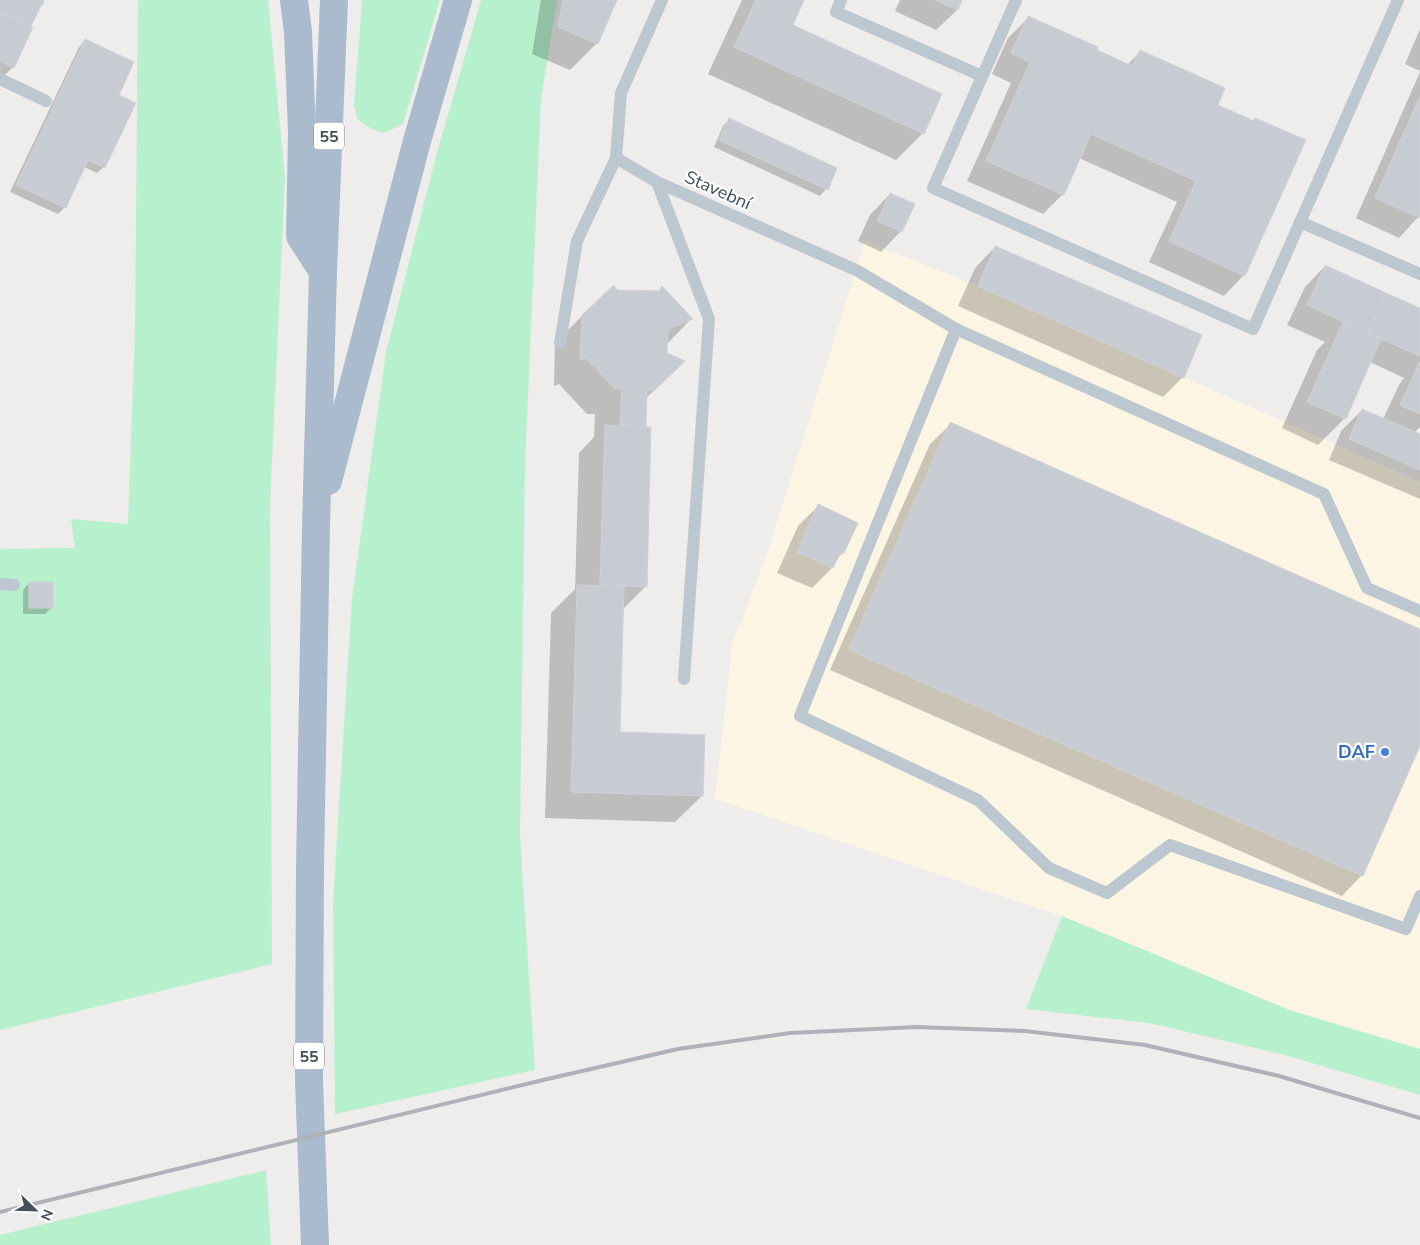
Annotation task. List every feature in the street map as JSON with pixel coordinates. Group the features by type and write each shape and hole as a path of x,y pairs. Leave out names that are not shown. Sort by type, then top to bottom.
{"main road":[{"path":"294,0 298,32 302,132 300,236 323,272"},
{"name":"55","path":"315,1245 309,1081 310,877 316,526 323,272 334,0"},
{"path":"316,526 414,150 458,0"}],"lane":[{"path":"560,343 577,240 616,158 621,93 662,0"},
{"path":"842,0 836,12 982,76"},
{"path":"1016,0 933,188 1253,329 1398,0"},
{"path":"0,79 46,101"},
{"name":"Stavební","path":"616,158 657,182 856,270 956,329 1324,494 1367,588 1420,611"},
{"path":"657,182 708,319 684,679"},
{"path":"1300,222 1420,274"},
{"path":"956,329 800,716 978,800 1050,868 1107,893 1170,845 1406,930 1420,896"},
{"path":"0,584 14,585"}],"shaded area":[{"path":"865,241 978,286 1420,482 1420,1049 1292,1011 1062,916 715,799 732,645 769,548"}],"green space":[{"path":"138,0 268,0 285,178 270,504 272,964 0,1030 0,549 75,548 71,519 128,524 135,328"},
{"path":"362,0 440,0 403,124 384,133 372,129 358,120 354,105"},
{"path":"481,0 557,0 541,100 525,465 520,836 535,1070 335,1114 333,903 352,598 386,352 435,160"},
{"path":"1062,916 1292,1011 1420,1049 1420,1095 1285,1055 1149,1023 1026,1009"},
{"path":"266,1170 271,1245 0,1245 0,1235"}],"building":[{"path":"0,0 43,0 44,3 31,26 0,11"},
{"path":"563,0 617,0 598,44 558,27"},
{"path":"756,0 804,0 793,25 942,94 924,134 734,47"},
{"path":"935,0 962,0 958,10"},
{"path":"0,12 33,27 14,68 0,61"},
{"path":"1028,16 1098,47 1097,50 1132,66 1140,50 1225,88 1218,105 1254,121 1255,118 1306,140 1245,276 1169,241 1196,181 1091,134 1064,195 986,161 1030,62 1011,53"},
{"path":"85,39 134,62 119,95 136,103 105,168 88,160 66,208 16,185"},
{"path":"1420,96 1420,218 1375,198"},
{"path":"729,118 837,168 828,190 719,140"},
{"path":"890,193 915,204 902,232 877,221"},
{"path":"995,246 1202,335 1184,378 978,286"},
{"path":"1325,265 1386,293 1368,333 1307,305"},
{"path":"614,285 617,290 659,291 662,286 693,319 668,329 667,353 685,361 655,390 647,390 646,427 620,426 622,388 614,388 586,358 580,360 582,315"},
{"path":"1386,293 1420,308 1420,356 1368,333"},
{"path":"1343,322 1381,339 1346,419 1307,402"},
{"path":"1420,361 1420,414 1400,405"},
{"path":"1362,409 1420,434 1420,470 1349,439"},
{"path":"950,422 1420,629 1420,746 1363,876 849,650"},
{"path":"605,425 651,427 647,587 600,585"},
{"path":"818,504 858,523 844,553 841,552 833,568 797,552"},
{"path":"29,582 53,582 53,608 29,608"},
{"path":"577,585 624,586 620,732 573,730"},
{"path":"573,730 705,735 703,796 571,792"}],"railway":[{"path":"0,1212 678,1049 790,1033 917,1027 1025,1031 1145,1045 1279,1076 1420,1118"}],"place":[{"name":"DAF","path":"1385,752"}]}
